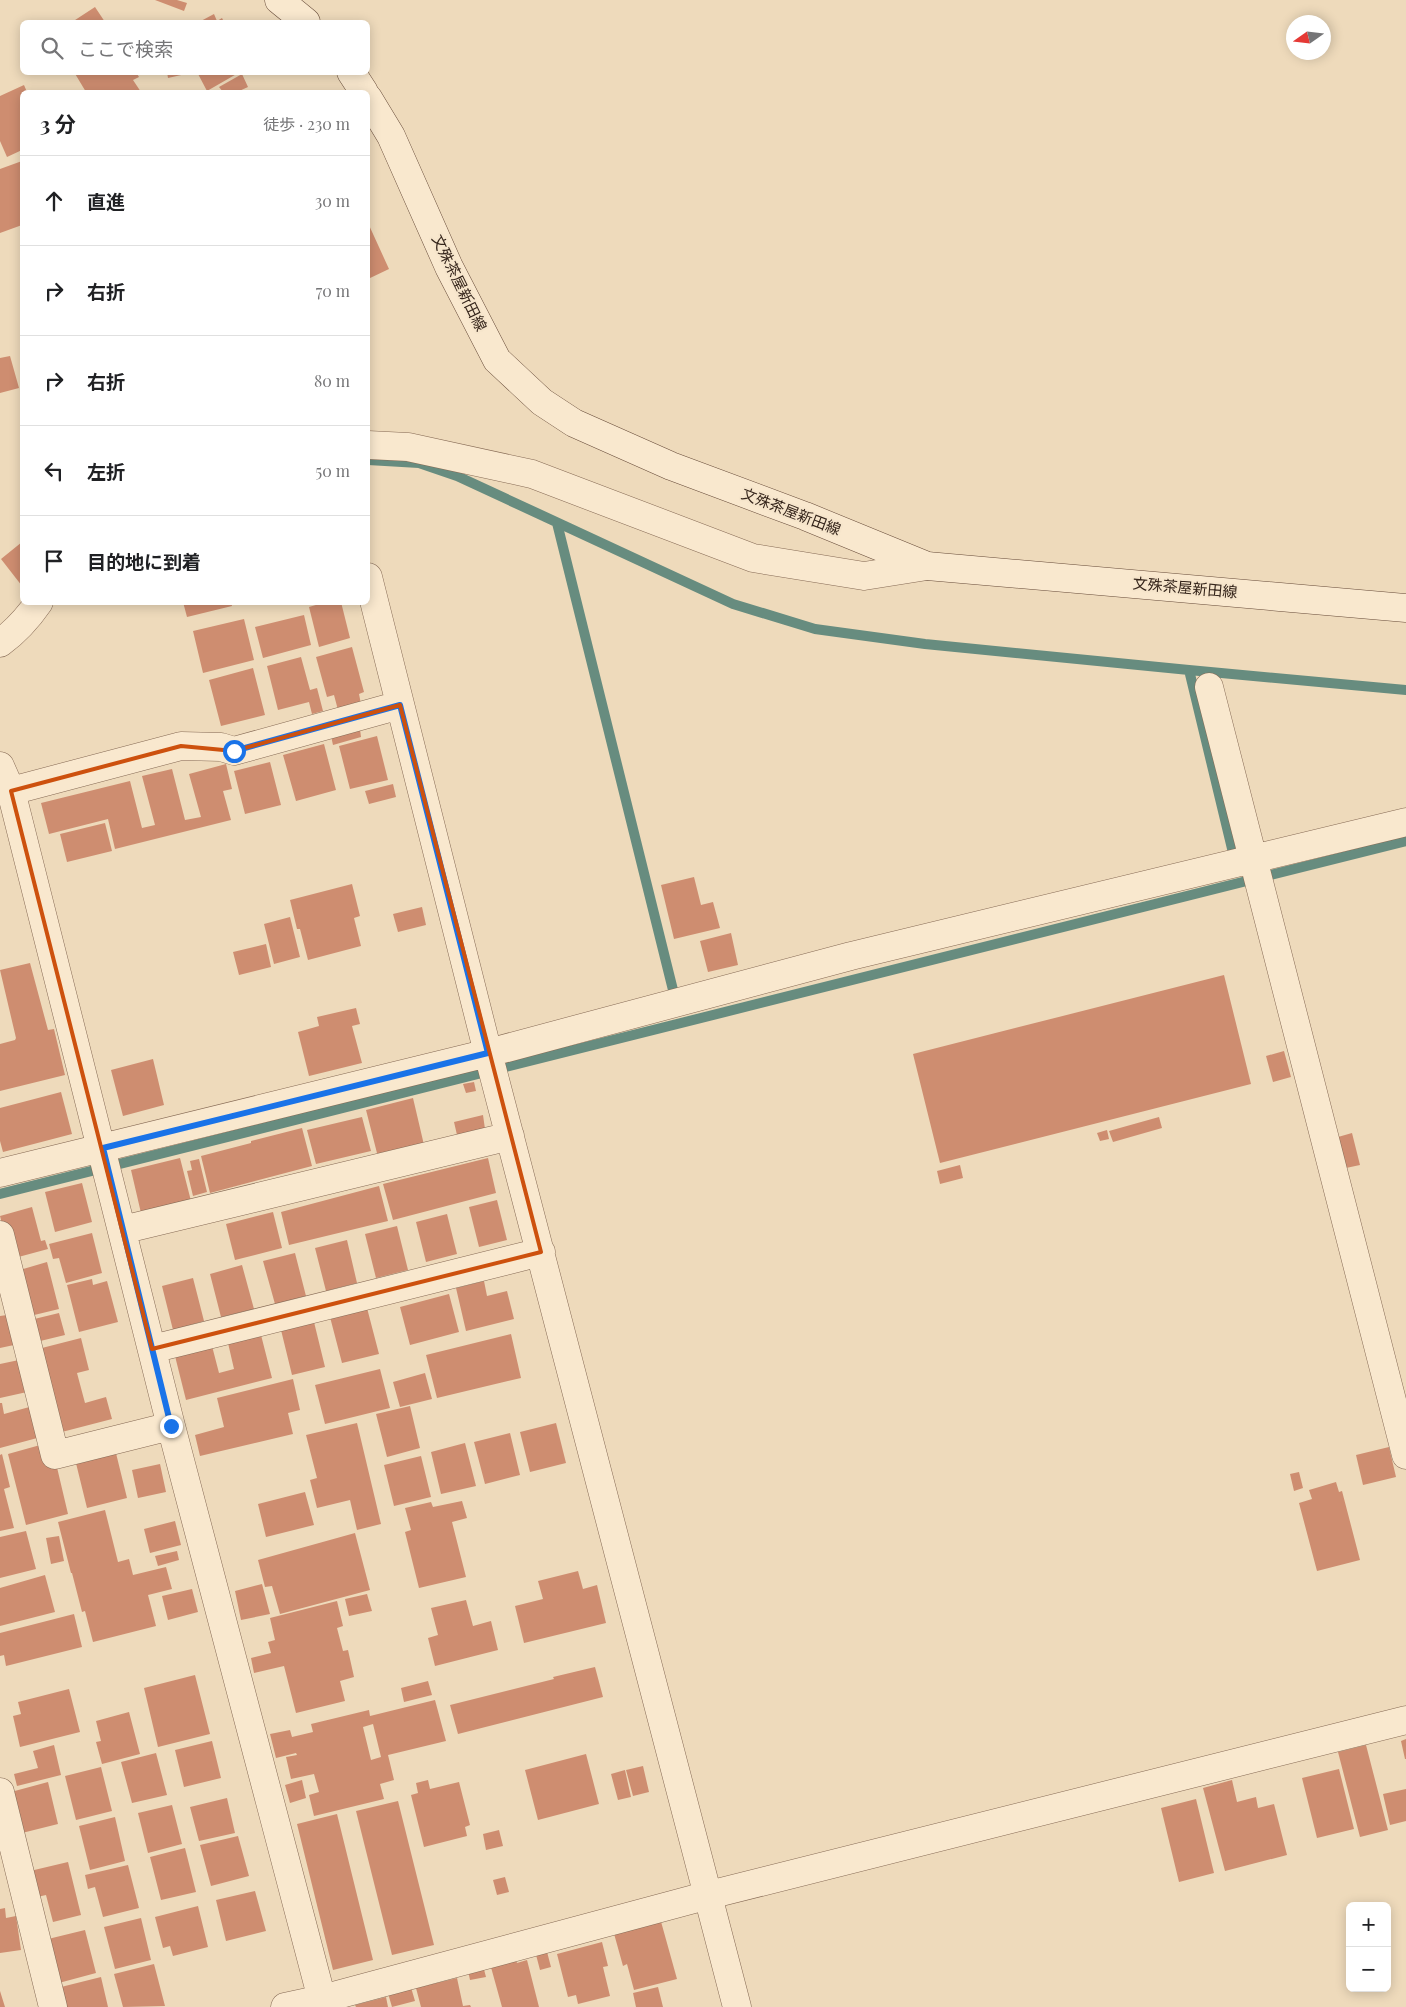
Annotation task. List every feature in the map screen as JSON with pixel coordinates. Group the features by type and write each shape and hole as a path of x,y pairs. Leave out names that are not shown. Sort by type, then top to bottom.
{"street":[{"path":"279,0 304,20"},
{"path":"353,75 363,90"},
{"name":"文殊茶屋新田線","path":"370,101 392,136 450,267 497,360 542,402 574,423 671,466 805,516 927,566 1406,608"},
{"path":"370,445 408,447 532,474 753,558 864,576 927,566"},
{"path":"370,585 488,1053 737,2007"},
{"path":"0,643 11,635 37,605"},
{"path":"1209,687 1406,1455"},
{"path":"11,791 181,746 221,748 234,751 400,705"},
{"path":"0,766 11,791 103,1148 171,1426 323,2003"},
{"path":"0,1173 488,1053 851,956 1406,822"},
{"path":"122,1230 510,1136"},
{"path":"0,1235 9,1306 55,1455 171,1426"},
{"path":"152,1349 541,1252"},
{"path":"285,2007 323,2003 709,1895 1406,1720"},
{"path":"0,1792 53,2007"}],"highlighted area":[{"path":"400,705 541,1252 152,1349 11,791 181,746 234,751"}],"building":[{"path":"155,0 177,0 187,3 184,11"},
{"path":"95,7 104,20 75,20"},
{"path":"214,14 217,20 203,20"},
{"path":"76,75 138,75 139,77 133,80 140,90 85,90"},
{"path":"168,75 181,75 168,78"},
{"path":"199,75 235,75 209,90 206,90"},
{"path":"242,75 248,87 241,90 221,90 219,87"},
{"path":"24,85 26,90 20,90 20,151 7,157 0,141 0,96"},
{"path":"20,162 20,226 0,233 0,169"},
{"path":"370,227 389,269 370,278"},
{"path":"10,356 19,388 0,393 0,358"},
{"path":"20,544 20,583 1,559"},
{"path":"184,605 232,605 232,606 187,617"},
{"path":"316,605 342,605 350,638 319,647 309,607"},
{"path":"304,615 311,645 263,658 255,627"},
{"path":"244,619 254,660 203,673 193,631"},
{"path":"352,647 364,692 359,694 361,704 338,710 334,695 327,697 316,657"},
{"path":"301,657 310,690 317,688 323,711 312,714 309,702 278,710 267,666"},
{"path":"253,668 265,715 221,726 209,680"},
{"path":"360,729 361,737 333,745 331,736"},
{"path":"377,736 388,780 350,789 339,746"},
{"path":"324,744 336,790 296,801 283,755"},
{"path":"270,762 281,805 245,814 234,771"},
{"path":"226,764 232,789 223,791 231,820 115,849 108,819 49,834 41,803 130,781 142,828 155,825 142,776 172,769 185,820 201,817 189,774"},
{"path":"393,784 396,797 369,804 365,791"},
{"path":"105,823 112,851 67,862 60,834"},
{"path":"694,877 701,905 713,902 720,928 674,939 661,885"},
{"path":"352,884 360,916 354,918 361,946 308,960 300,929 297,929 290,900"},
{"path":"422,907 426,925 398,932 393,914"},
{"path":"290,917 300,957 274,964 264,924"},
{"path":"731,933 738,965 708,972 700,941"},
{"path":"266,944 271,967 239,975 233,952"},
{"path":"30,963 48,1030 54,1029 65,1075 0,1091 0,1044 15,1040 16,1038 0,970"},
{"path":"1224,975 1251,1084 940,1163 913,1054"},
{"path":"356,1008 360,1024 352,1026 362,1063 309,1076 298,1032 319,1026 317,1017"},
{"path":"1284,1051 1291,1077 1273,1082 1266,1056"},
{"path":"153,1059 164,1105 123,1116 111,1070"},
{"path":"474,1082 476,1091 466,1093 463,1084"},
{"path":"61,1092 72,1134 3,1152 0,1141 0,1108"},
{"path":"413,1098 424,1145 378,1157 366,1110"},
{"path":"483,1115 485,1129 457,1135 454,1122"},
{"path":"362,1117 371,1151 316,1164 307,1130"},
{"path":"1159,1117 1162,1128 1113,1142 1109,1131"},
{"path":"302,1128 312,1166 210,1193 201,1156"},
{"path":"1107,1130 1109,1139 1100,1141 1097,1133"},
{"path":"1352,1133 1360,1165 1346,1168 1338,1137"},
{"path":"180,1158 191,1201 141,1213 131,1170"},
{"path":"488,1158 496,1193 393,1220 383,1184"},
{"path":"199,1159 207,1192 193,1196 187,1171 192,1170 190,1161"},
{"path":"960,1165 963,1178 940,1184 937,1171"},
{"path":"82,1183 92,1222 55,1232 45,1192"},
{"path":"379,1186 388,1221 289,1245 281,1212"},
{"path":"497,1200 507,1240 479,1247 469,1207"},
{"path":"32,1207 41,1241 45,1240 48,1249 11,1259 0,1216"},
{"path":"273,1212 282,1248 235,1260 226,1224"},
{"path":"447,1214 457,1254 426,1262 416,1222"},
{"path":"397,1226 408,1270 376,1278 365,1234"},
{"path":"92,1233 102,1273 66,1283 59,1258 53,1259 49,1244"},
{"path":"347,1240 357,1283 326,1291 315,1248"},
{"path":"295,1253 306,1296 275,1304 263,1261"},
{"path":"47,1262 59,1309 26,1317 13,1272"},
{"path":"242,1265 254,1309 221,1317 210,1274"},
{"path":"193,1278 204,1321 173,1330 162,1286"},
{"path":"92,1279 93,1285 107,1281 118,1322 79,1332 67,1285"},
{"path":"484,1281 487,1296 507,1291 514,1319 466,1331 456,1288"},
{"path":"449,1294 459,1332 410,1345 400,1307"},
{"path":"367,1308 379,1354 342,1363 330,1317"},
{"path":"59,1313 65,1335 32,1343 26,1321"},
{"path":"7,1315 14,1345 0,1348 0,1316"},
{"path":"314,1322 325,1367 292,1375 281,1330"},
{"path":"511,1334 521,1378 437,1398 426,1355"},
{"path":"261,1335 272,1378 186,1400 175,1356 212,1346 219,1373 234,1369 228,1343"},
{"path":"81,1338 89,1370 77,1373 85,1403 106,1397 112,1419 58,1433 38,1349"},
{"path":"19,1360 27,1392 0,1398 0,1364"},
{"path":"380,1369 390,1408 325,1424 315,1385"},
{"path":"425,1373 432,1399 400,1407 393,1382"},
{"path":"293,1379 300,1410 288,1413 293,1434 200,1456 195,1435 224,1427 217,1398"},
{"path":"0,1403 2,1403 4,1414 33,1406 41,1437 0,1448"},
{"path":"410,1406 420,1448 387,1457 376,1414"},
{"path":"357,1423 381,1524 357,1530 350,1500 317,1508 310,1480 317,1478 306,1435"},
{"path":"556,1423 566,1463 530,1472 520,1432"},
{"path":"510,1433 520,1475 485,1484 474,1442"},
{"path":"113,1441 127,1498 87,1508 73,1451"},
{"path":"51,1442 68,1514 26,1525 8,1454"},
{"path":"465,1443 476,1486 441,1494 431,1452"},
{"path":"1389,1447 1396,1477 1363,1485 1356,1455"},
{"path":"2,1454 10,1487 4,1489 14,1528 0,1531 0,1455"},
{"path":"421,1456 431,1497 394,1506 384,1465"},
{"path":"160,1464 166,1492 138,1498 132,1470"},
{"path":"1299,1472 1303,1488 1294,1491 1290,1474"},
{"path":"1336,1482 1339,1492 1342,1491 1360,1560 1317,1571 1299,1503 1312,1499 1309,1490"},
{"path":"305,1492 314,1525 266,1537 258,1504"},
{"path":"462,1501 467,1518 452,1522 466,1577 419,1588 405,1532 411,1530 405,1508 431,1502 433,1507"},
{"path":"105,1510 118,1562 129,1559 133,1575 166,1567 172,1589 148,1595 156,1626 93,1642 85,1611 82,1612 58,1522"},
{"path":"175,1521 181,1545 150,1553 144,1529"},
{"path":"26,1531 36,1569 0,1578 0,1537"},
{"path":"355,1533 370,1590 280,1614 272,1586 265,1587 258,1560"},
{"path":"59,1536 64,1561 51,1564 46,1538"},
{"path":"177,1551 179,1560 158,1566 155,1556"},
{"path":"578,1571 583,1589 597,1585 606,1623 524,1643 515,1606 543,1599 538,1581"},
{"path":"45,1575 55,1612 0,1626 0,1588"},
{"path":"262,1584 270,1614 241,1620 235,1591"},
{"path":"192,1589 198,1612 168,1620 162,1596"},
{"path":"367,1594 372,1611 349,1616 345,1599"},
{"path":"466,1600 473,1626 491,1621 498,1650 435,1666 428,1638 438,1635 431,1608"},
{"path":"337,1601 343,1626 337,1628 343,1651 348,1650 354,1677 340,1681 345,1701 296,1713 284,1666 254,1673 251,1658 271,1653 268,1642 275,1640 270,1618"},
{"path":"74,1614 82,1647 6,1666 4,1655 0,1656 0,1633"},
{"path":"595,1667 603,1697 458,1734 450,1705"},
{"path":"195,1675 210,1734 158,1747 144,1688"},
{"path":"428,1681 432,1695 404,1702 401,1688"},
{"path":"69,1689 80,1732 20,1747 13,1716 21,1714 18,1702"},
{"path":"435,1700 446,1741 388,1755 394,1780 380,1784 384,1799 314,1816 309,1795 319,1792 314,1774 291,1779 286,1757 297,1755 296,1753 276,1758 270,1734 290,1730 292,1737 313,1732 311,1724 369,1710 370,1716","holes":["373,1724 381,1757 371,1760 363,1727"]},
{"path":"129,1712 140,1754 102,1764 96,1742 101,1741 96,1721"},
{"path":"1406,1739 1406,1759 1405,1759 1401,1741"},
{"path":"212,1741 221,1778 184,1787 175,1750"},
{"path":"54,1745 61,1775 17,1786 14,1774 38,1768 33,1751"},
{"path":"1366,1745 1388,1830 1360,1837 1338,1752"},
{"path":"156,1753 167,1795 132,1803 121,1762"},
{"path":"586,1754 599,1804 538,1820 525,1770"},
{"path":"643,1766 649,1792 633,1796 626,1770"},
{"path":"101,1767 112,1811 76,1820 65,1776"},
{"path":"1339,1769 1354,1829 1317,1838 1302,1778"},
{"path":"625,1770 631,1797 618,1800 611,1774"},
{"path":"302,1780 306,1798 290,1803 285,1785"},
{"path":"428,1780 430,1789 459,1782 470,1825 465,1827 467,1836 424,1847 411,1795 418,1793 416,1783"},
{"path":"1232,1780 1237,1802 1256,1797 1258,1808 1274,1804 1287,1855 1225,1871 1203,1788"},
{"path":"48,1782 58,1824 22,1833 11,1792"},
{"path":"1406,1789 1406,1821 1390,1825 1383,1794"},
{"path":"227,1798 235,1833 199,1841 190,1807"},
{"path":"1196,1799 1214,1873 1179,1882 1161,1808"},
{"path":"398,1801 434,1945 392,1955 356,1811"},
{"path":"172,1805 182,1844 148,1853 138,1813"},
{"path":"337,1814 373,1960 333,1970 297,1824"},
{"path":"115,1817 125,1861 90,1870 79,1826"},
{"path":"499,1830 503,1846 486,1850 483,1834"},
{"path":"238,1836 249,1876 211,1886 200,1845"},
{"path":"185,1848 196,1892 161,1900 150,1857"},
{"path":"68,1862 81,1915 53,1922 46,1895 37,1897 30,1871"},
{"path":"128,1865 139,1908 103,1917 95,1887 88,1889 85,1875"},
{"path":"505,1877 509,1892 497,1895 493,1880"},
{"path":"255,1891 266,1931 226,1941 216,1900"},
{"path":"198,1906 208,1947 173,1956 170,1946 163,1948 155,1917"},
{"path":"5,1908 6,1918 16,1916 21,1950 0,1953 0,1909"},
{"path":"141,1918 151,1960 115,1969 104,1927"},
{"path":"660,1918 677,1979 634,1990 627,1964 623,1966 613,1930"},
{"path":"85,1930 96,1973 55,1984 44,1940"},
{"path":"602,1942 608,1966 603,1967 610,1996 578,2004 576,1995 568,1997 557,1954"},
{"path":"546,1948 551,1967 540,1970 535,1951"},
{"path":"514,1954 517,1963 527,1960 539,2007 502,2007 489,1960"},
{"path":"482,1962 486,1977 470,1980 467,1966"},
{"path":"154,1964 165,2006 123,2007 114,1974"},
{"path":"101,1977 108,2007 61,2007 57,1988"},
{"path":"457,1978 463,2006 470,2005 471,2007 421,2007 416,1988"},
{"path":"410,1984 415,2001 392,2007 387,1990"},
{"path":"658,1987 663,2007 636,2007 633,1993"},
{"path":"0,1991 5,2007 0,2007"},
{"path":"386,1997 388,2007 356,2007 355,2005"}],"waterway":[{"path":"370,460 419,463 457,476 733,604 815,629 925,644 1406,690"},
{"path":"557,523 676,1002"},
{"path":"1189,670 1235,861"},
{"path":"0,1194 1406,841"}],"route":[{"path":"171,1426 103,1148 488,1053 400,705 234,751"}]}
